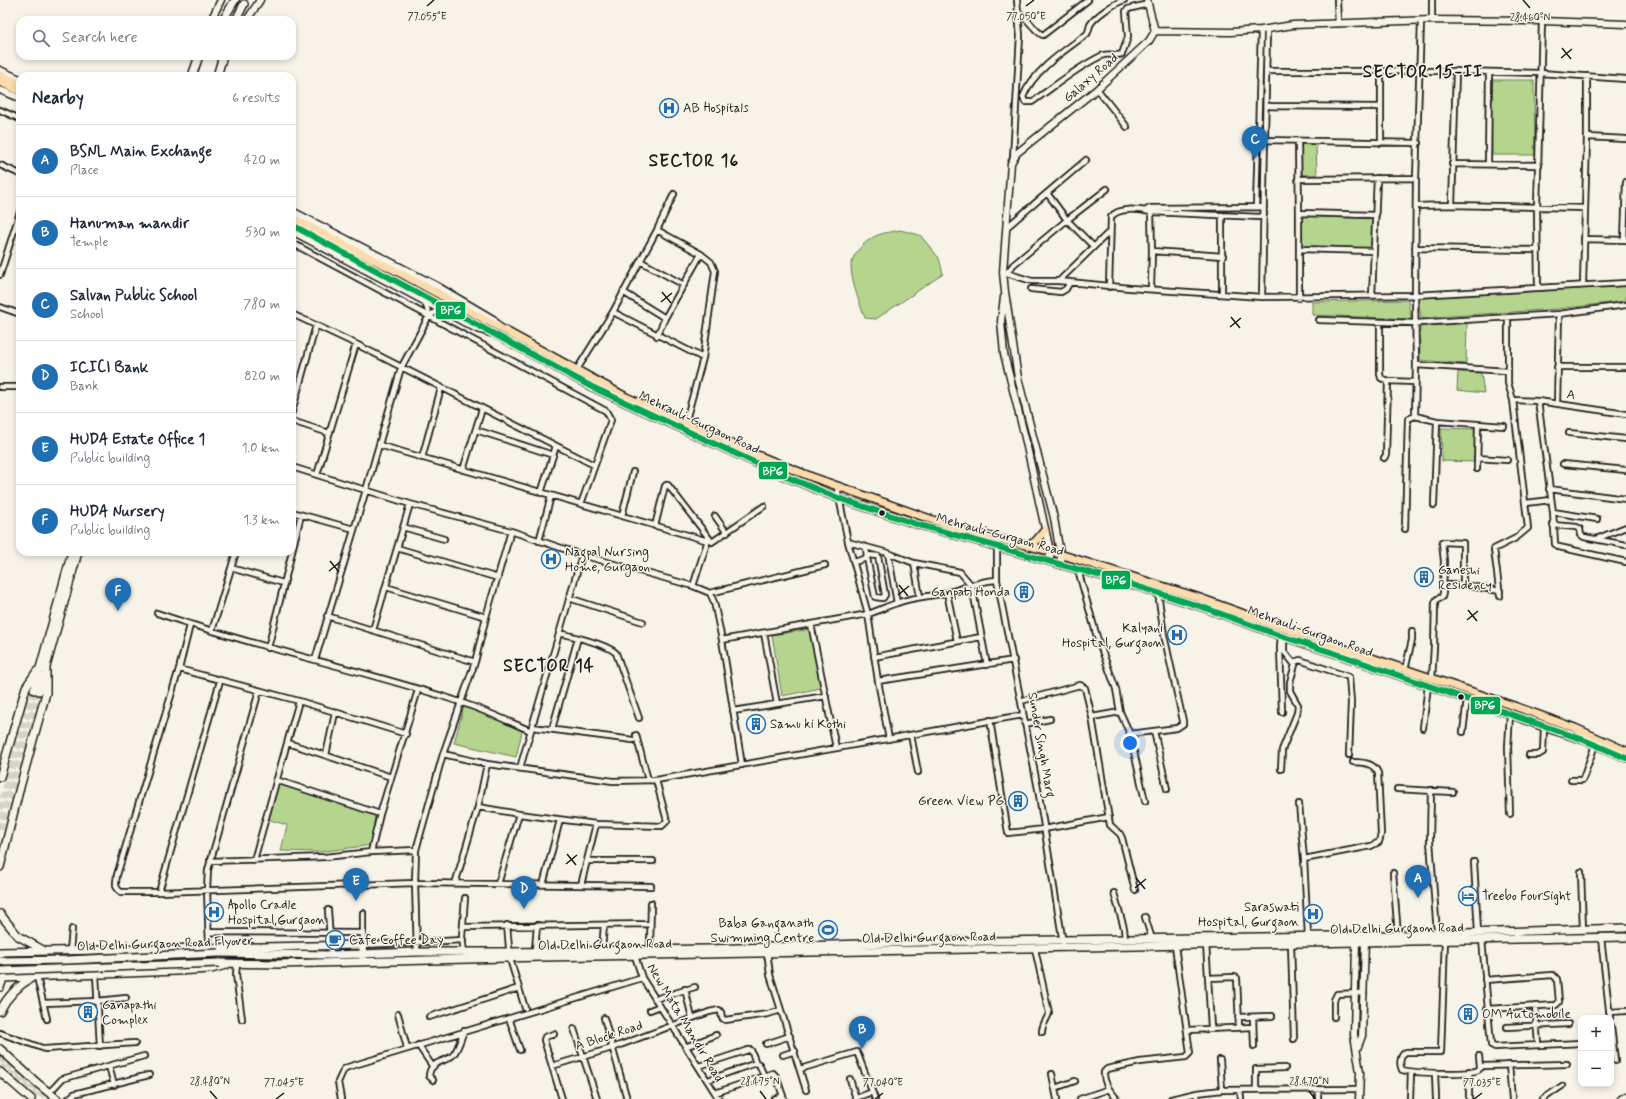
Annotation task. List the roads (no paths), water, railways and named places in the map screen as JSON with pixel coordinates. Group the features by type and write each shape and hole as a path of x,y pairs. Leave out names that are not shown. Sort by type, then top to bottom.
{"main road":[{"path":"225,16 234,0"},
{"path":"238,16 244,4"},
{"path":"193,72 198,60"},
{"path":"218,72 222,60"},
{"path":"0,75 16,81"},
{"path":"0,82 16,89"},
{"path":"296,220 439,299"},
{"path":"296,227 439,299"},
{"name":"Mehrauli-Gurgaon Road","path":"439,299 574,373 625,399 782,474 838,498 916,524 1062,564 1158,593 1430,682 1457,687 1575,728 1626,751"},
{"name":"Mehrauli-Gurgaon Road","path":"684,426 837,487 933,520 1050,551 1196,597 1281,634 1404,670 1456,695 1595,745 1626,758"},
{"path":"1028,546 1036,541 1045,530"},
{"path":"0,868 46,693 44,666 71,556"},
{"path":"37,691 77,556"},
{"path":"0,777 26,687 44,666"},
{"path":"1456,695 1457,687"},
{"path":"0,914 18,936 40,949 50,952"},
{"name":"Old Delhi Gurgaon Road","path":"331,955 363,958 635,956 698,952 1125,939 1291,944 1365,942 1445,937 1478,932 1626,928"},
{"path":"1576,938 1580,930"},
{"name":"Old Delhi Gurgaon Road","path":"890,947 1036,949 1063,947 1175,946 1205,941 1308,936 1437,933 1445,937 1482,939 1626,937"},
{"path":"0,987 3,967 0,953 209,947 363,945 363,958"},
{"name":"Old Delhi Gurgaon Road","path":"235,963 280,964 363,958 417,952 464,952 510,956 535,950 650,948 698,952"},
{"name":"Old Delhi Gurgaon Road Flyover","path":"0,961 67,960 219,953 331,955"},
{"path":"1,974 35,977 204,970 235,963"},
{"name":"Old Delhi Gurgaon Road Flyover","path":"1,974 235,963"},
{"path":"0,1011 7,999 15,990 35,977"},
{"path":"0,1049 57,1099"},
{"path":"0,1072 31,1099"}],"street":[{"path":"213,16 221,0"},
{"path":"250,16 260,0"},
{"path":"1017,0 1020,36 1013,158 1011,163 1007,227 1005,292 1001,321 1004,354 1050,551 1050,561"},
{"path":"1018,12 1027,18 1039,33 1043,35 1088,0"},
{"path":"1124,0 1112,6 1094,20 1087,34 1041,70 1029,85 1023,98 1025,102 1032,102 1080,67 1103,55 1112,54 1118,56 1122,54 1128,37 1126,11 1148,2 1155,32 1230,32 1264,30 1293,25 1432,20 1542,21 1626,24"},
{"path":"1338,0 1338,24"},
{"path":"1432,0 1432,20"},
{"path":"1415,416 1416,178 1421,21"},
{"path":"1538,288 1537,207 1542,21"},
{"path":"1256,206 1260,69 1264,30"},
{"path":"1262,297 1266,140 1266,70 1264,30"},
{"name":"Galaxy Road","path":"1013,158 1097,89 1149,41 1155,32"},
{"path":"1260,69 1456,71 1626,79"},
{"path":"0,70 16,77"},
{"path":"1380,143 1381,71"},
{"path":"1452,205 1452,164 1456,71"},
{"path":"1488,164 1489,72"},
{"path":"1583,285 1587,76"},
{"path":"1097,89 1127,127"},
{"path":"0,90 16,96"},
{"path":"1266,106 1381,107"},
{"path":"0,110 16,117"},
{"path":"1587,137 1626,139"},
{"path":"1259,140 1418,143"},
{"path":"1298,141 1300,213 1299,298"},
{"path":"1007,227 1086,160"},
{"path":"1452,164 1539,165"},
{"path":"0,165 16,172"},
{"path":"1372,296 1377,178"},
{"path":"1298,179 1416,178"},
{"path":"1584,239 1625,240 1626,182"},
{"path":"1005,272 1067,220 1107,189"},
{"path":"1048,193 1067,220 1093,246"},
{"path":"574,373 613,312 657,230 674,194"},
{"path":"1416,206 1452,205 1585,208"},
{"path":"1145,211 1150,208 1264,207"},
{"path":"1109,287 1110,231 1111,217 1113,214 1135,209 1151,212 1260,217 1264,214"},
{"path":"1151,212 1151,289"},
{"path":"296,213 437,286 493,319 498,331 477,329 296,233"},
{"path":"1300,213 1376,215"},
{"path":"1222,215 1222,294"},
{"path":"0,275 2,259 16,222"},
{"path":"657,230 700,254 711,262 716,271 703,358 684,426"},
{"path":"1059,281 1110,231"},
{"path":"296,245 606,411 611,420 581,504"},
{"path":"1415,248 1538,250"},
{"path":"1299,249 1374,251"},
{"path":"1152,251 1223,256"},
{"path":"657,336 665,318 700,254"},
{"path":"640,261 684,285"},
{"path":"1005,272 1032,282 1059,281 1109,287 1299,298 1415,295 1583,285 1626,284"},
{"path":"1031,288 1061,292 1066,289 1070,282"},
{"path":"623,292 665,318"},
{"path":"1005,292 1018,378 1054,518 1062,564"},
{"path":"424,301 429,316"},
{"path":"1319,320 1416,323 1559,314 1626,305"},
{"path":"0,307 16,313"},
{"path":"315,660 401,368 429,316 437,311 443,311"},
{"path":"613,312 657,336 703,358"},
{"path":"1557,404 1559,314"},
{"path":"296,316 356,344 594,465"},
{"path":"1470,586 1500,594 1494,549 1516,538 1528,528 1513,400 1509,389 1507,371 1508,317"},
{"path":"1380,322 1381,378 1388,381 1415,382"},
{"path":"296,398 316,325"},
{"path":"317,475 356,344"},
{"path":"1416,365 1507,371"},
{"path":"1558,367 1626,367"},
{"path":"1384,458 1388,381"},
{"path":"0,387 16,387"},
{"path":"422,458 441,388"},
{"name":"A","path":"1513,400 1538,401 1626,414"},
{"path":"1538,401 1553,512 1555,544 1559,548 1626,562"},
{"path":"464,470 482,409"},
{"path":"1405,529 1408,420 1415,416 1436,421 1504,426"},
{"path":"1434,505 1436,421"},
{"path":"296,422 329,433"},
{"path":"1477,469 1478,425"},
{"path":"476,430 553,455"},
{"path":"1569,433 1626,439"},
{"path":"378,445 714,542 764,506"},
{"path":"541,493 556,446"},
{"path":"1477,458 1507,460"},
{"path":"1563,464 1626,470"},
{"path":"296,468 410,504 511,531 582,554 693,586 710,593 825,566"},
{"path":"622,516 633,472"},
{"path":"655,526 665,486 668,485 708,540"},
{"path":"837,487 848,542 868,614 888,739"},
{"path":"1549,489 1626,499"},
{"path":"539,541 551,496"},
{"path":"1526,503 1551,500"},
{"path":"374,630 410,504"},
{"path":"1553,512 1597,519"},
{"path":"296,513 354,529"},
{"path":"296,535 301,515"},
{"path":"715,516 727,533"},
{"path":"1553,525 1577,527 1580,529 1583,536 1626,545"},
{"path":"1596,539 1626,526"},
{"path":"403,527 444,539"},
{"path":"417,952 415,883 416,850 443,754 475,662 486,617 511,531"},
{"name":"Sunder Singh Marg","path":"997,538 996,547 998,580 1014,660 1044,829 1063,947"},
{"path":"693,586 708,540"},
{"path":"848,542 888,553 914,563 957,571 972,586 986,665"},
{"path":"1423,728 1434,647 1435,603 1443,595 1444,561 1442,542 1463,543 1463,585 1444,585"},
{"path":"866,547 875,597 883,598"},
{"path":"397,548 498,578"},
{"path":"888,553 897,603"},
{"path":"520,768 582,554"},
{"path":"212,631 235,556"},
{"path":"268,648 291,556"},
{"path":"854,562 867,556 878,556 885,595 883,598 884,609"},
{"path":"914,563 920,597"},
{"path":"231,568 283,583"},
{"path":"1078,570 1097,637 1116,689 1120,712 1130,734 1145,801"},
{"path":"722,640 868,614 897,603 920,597 947,593 988,580 998,580"},
{"path":"386,587 486,617"},
{"path":"710,593 714,602 722,640 742,765"},
{"path":"947,593 957,641"},
{"path":"1130,734 1177,728 1183,724 1164,636 1158,593"},
{"path":"569,598 644,622"},
{"path":"157,613 190,625 268,648 462,702 531,729 552,730 633,740"},
{"path":"327,616 475,662"},
{"path":"812,624 836,748"},
{"path":"190,625 179,669 115,884 117,889 121,892 415,883 651,886"},
{"path":"1404,670 1412,640 1412,630"},
{"path":"559,633 601,645 613,650 616,653 638,718"},
{"path":"764,633 777,704"},
{"path":"1281,634 1284,652 1287,657 1294,662"},
{"path":"1281,634 1282,712"},
{"path":"874,657 981,637"},
{"path":"552,730 578,638"},
{"path":"878,681 1014,660"},
{"path":"1294,662 1300,660 1346,676 1350,679 1350,755"},
{"path":"1281,769 1282,750 1297,713 1298,705 1290,691 1290,682 1295,665 1294,662"},
{"path":"179,669 299,701 406,734"},
{"path":"159,892 220,681"},
{"path":"1021,701 1080,685 1085,688 1092,717 1110,825 1122,838 1135,890"},
{"path":"371,852 380,814 406,734 418,690"},
{"path":"209,947 207,890 210,861 259,691"},
{"path":"733,711 826,696"},
{"path":"1463,732 1467,699"},
{"path":"254,860 299,701"},
{"path":"1092,717 1120,712"},
{"path":"326,755 335,713"},
{"path":"1510,714 1508,747 1510,814"},
{"path":"443,754 487,764 613,781 656,780 1023,715"},
{"path":"1025,724 1050,719"},
{"path":"990,720 1008,833 1044,829 1109,816"},
{"path":"1529,755 1538,755 1543,752 1544,727"},
{"path":"1154,732 1167,789"},
{"path":"636,734 648,780"},
{"path":"911,735 918,772"},
{"path":"288,743 391,777"},
{"path":"1571,780 1582,780 1595,745"},
{"path":"1304,859 1371,846 1379,842 1381,834 1378,773 1376,767 1370,764 1353,762"},
{"path":"455,884 478,807 487,764"},
{"path":"276,780 380,814"},
{"path":"478,807 596,824 662,826 667,821 656,780"},
{"path":"1397,789 1453,792"},
{"path":"1431,790 1430,842 1437,933"},
{"path":"1299,804 1304,859 1308,936"},
{"path":"498,884 519,814"},
{"path":"543,885 560,820"},
{"path":"581,885 596,824"},
{"path":"210,861 325,857 371,852 416,850"},
{"path":"587,860 653,861"},
{"path":"1474,862 1478,932"},
{"path":"1580,930 1582,872"},
{"path":"1393,873 1398,935"},
{"path":"1114,894 1124,928 1125,939"},
{"path":"464,952 463,940 465,898"},
{"path":"650,948 651,903"},
{"path":"328,910 331,955"},
{"path":"363,913 363,945 463,940"},
{"path":"1145,917 1152,939"},
{"path":"464,927 508,925 650,924"},
{"path":"508,925 510,956 525,1008"},
{"path":"535,950 537,925"},
{"path":"602,950 604,925"},
{"path":"70,951 72,929"},
{"path":"209,932 362,933"},
{"path":"1445,937 1441,1052 1406,1052 1401,1059 1401,1068 1411,1072 1435,1073 1468,1071 1477,1070 1480,1067 1509,1065 1567,1064"},
{"path":"1601,938 1610,1015"},
{"path":"1482,939 1490,1043 1492,1046 1578,1043"},
{"path":"1205,941 1210,1028"},
{"path":"1356,942 1354,1035 1360,1072 1359,1099"},
{"path":"1357,1049 1362,1036 1365,942"},
{"path":"1291,944 1294,1039"},
{"path":"1118,1099 1109,1089 1104,1076 1104,1072 1107,1069 1140,1062 1189,1056 1190,1046 1188,1030 1175,946"},
{"path":"1036,949 1049,1013 1042,1026 1042,1032"},
{"path":"766,950 770,975 806,1090"},
{"name":"New Mata Mandir Road","path":"635,956 642,978 719,1099"},
{"path":"235,963 242,1019"},
{"path":"96,975 100,1046"},
{"path":"1485,980 1549,975 1557,979 1558,1003 1487,1009"},
{"path":"35,977 44,1003 46,1019"},
{"path":"341,1099 338,1082 344,1069 407,1048 642,978"},
{"path":"1208,978 1237,978 1239,1027"},
{"path":"655,999 695,987"},
{"path":"429,1017 519,988"},
{"path":"685,989 692,1018"},
{"path":"1334,1017 1334,1000 1337,994 1364,993"},
{"path":"44,1003 97,1001 126,998"},
{"path":"650,1010 660,1006"},
{"path":"1535,1006 1538,1044"},
{"name":"A Block Road","path":"552,1066 612,1048 692,1018 719,1010 722,1018 725,1020 768,1014 781,1010"},
{"path":"1609,1012 1626,1011"},
{"path":"398,1014 407,1048"},
{"path":"1253,1016 1254,1046"},
{"path":"1238,1017 1272,1016"},
{"path":"509,1018 520,1050"},
{"path":"604,1018 627,1099"},
{"path":"1507,1027 1568,1024"},
{"path":"1188,1030 1253,1027"},
{"path":"574,1029 597,1099"},
{"path":"433,1080 429,1073 439,1061 454,1054 464,1031"},
{"path":"0,1033 45,1049 135,1043"},
{"path":"554,1034 544,1038 560,1098"},
{"path":"685,1047 716,1035"},
{"path":"766,1044 790,1036"},
{"path":"418,1045 433,1067"},
{"path":"699,1066 752,1050 756,1063 759,1064 764,1076"},
{"path":"784,1055 795,1051"},
{"path":"1614,1051 1615,1060"},
{"path":"800,1069 857,1052 875,1099"},
{"path":"49,1093 62,1079 144,1056"},
{"path":"1479,1056 1480,1067"},
{"path":"1220,1060 1222,1090"},
{"path":"708,1080 756,1063"},
{"path":"1509,1065 1512,1099"},
{"path":"109,1066 114,1085"},
{"path":"1256,1090 1256,1069 1285,1068"},
{"path":"1468,1071 1469,1099"},
{"path":"1410,1099 1411,1072"},
{"path":"715,1093 773,1073 776,1074 784,1098 774,1099"},
{"path":"1435,1073 1436,1099"},
{"path":"1052,1074 1058,1099"},
{"path":"68,1099 74,1094 114,1085 148,1075"},
{"path":"850,1079 856,1098 872,1092"},
{"path":"1055,1088 1075,1081"},
{"path":"1543,1099 1562,1086"},
{"path":"1080,1099 1109,1089"},
{"path":"1318,1089 1318,1099"},
{"path":"1171,1099 1197,1093 1222,1090 1359,1089"},
{"path":"1240,1090 1241,1099"},
{"path":"1197,1093 1197,1099"},
{"path":"1621,1099 1626,1096"}],"tunnel":[{"path":"0,809 34,690"},
{"path":"0,829 39,691"},
{"path":"0,1057 48,1099"},
{"path":"0,1065 39,1099"}],"place":[{"name":"AB Hospitals","path":"669,108"},
{"name":"Salvan Public School","path":"1255,159"},
{"name":"Nagpal Nursing Home, Gurgaon","path":"551,559"},
{"name":"Ganeshi Residency","path":"1424,577"},
{"name":"Ganpati Honda","path":"1024,592"},
{"name":"HUDA Nursery","path":"118,611"},
{"name":"Kalyani Hospital, Gurgaon","path":"1177,635"},
{"name":"Samu ki Kothi","path":"756,724"},
{"name":"Green View PG","path":"1018,801"},
{"name":"Treebo FourSight","path":"1468,896"},
{"name":"BSNL Main Exchange","path":"1418,898"},
{"name":"HUDA Estate Office 1","path":"356,901"},
{"name":"ICICI Bank","path":"524,909"},
{"name":"Apollo Cradle Hospital,Gurgaon","path":"214,912"},
{"name":"Saraswati Hospital, Gurgaon","path":"1313,914"},
{"name":"Baba Ganganath Swimming Centre","path":"828,930"},
{"name":"Cafe Coffee Day","path":"335,940"},
{"name":"Ganapathi Complex","path":"88,1012"},
{"name":"OM Automobile","path":"1468,1014"},
{"name":"Hanuman mandir","path":"862,1049"}],"district":[{"name":"SECTOR 15-II","path":"1423,72"},
{"name":"SECTOR 16","path":"694,161"},
{"name":"SECTOR 14","path":"549,666"}]}
